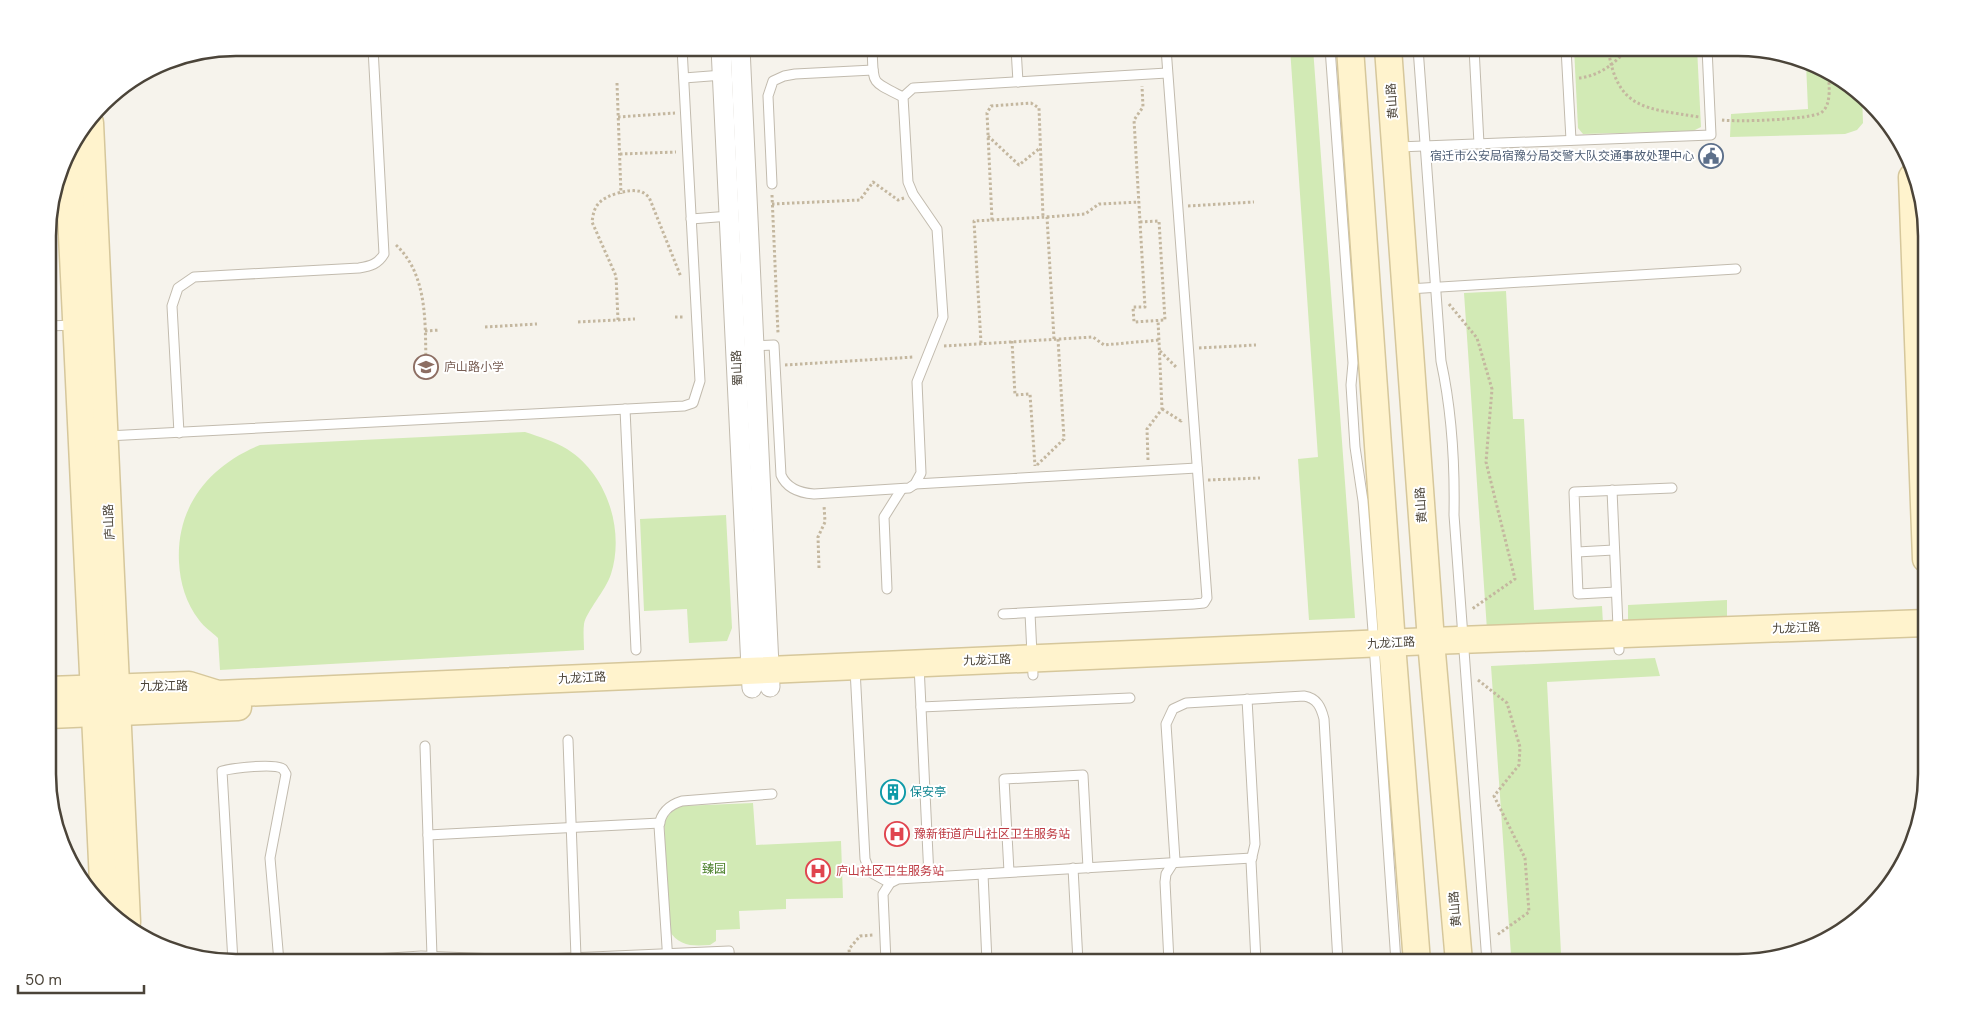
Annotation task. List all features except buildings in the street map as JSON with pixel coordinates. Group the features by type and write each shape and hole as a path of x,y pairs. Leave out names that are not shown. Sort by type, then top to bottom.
{"street":[{"name":"蜀山路","path":"722,56 730,216 745,346"},
{"name":"蜀山路","path":"740,56 745,346 760,679"},
{"path":"1350,56 1383,652 1416,954"},
{"name":"黄山路","path":"1389,56 1431,649 1458,954"},
{"name":"庐山路","path":"90,130 105,436 104,896"},
{"name":"庐山路","path":"69,170 76,325 105,700 127,917"},
{"path":"1913,195 1918,280"},
{"name":"九龙江路","path":"1618,642 1918,623"},
{"name":"九龙江路","path":"56,713 105,700 189,685 218,694 760,679 1383,652 1464,645 1918,638"},
{"name":"九龙江路","path":"56,691 105,700"}],"lane":[{"path":"179,433 172,306 178,288 194,277 371,266 380,262 384,254 384,234 373,56"},
{"path":"105,436 625,410 684,406 694,403 700,381 683,56"},
{"path":"872,56 874,79 877,85 903,97"},
{"path":"1016,56 1018,82"},
{"path":"1003,614 1204,603 1207,598 1166,56"},
{"path":"1331,56 1352,347 1351,385 1355,447 1383,652 1396,954"},
{"path":"1419,56 1441,361 1450,402 1455,484 1454,515 1487,954"},
{"path":"1474,56 1479,144"},
{"path":"1567,56 1571,140"},
{"path":"1395,147 1711,135 1707,56"},
{"path":"772,184 768,96 773,81 795,74 873,70"},
{"path":"903,97 913,88 1167,73"},
{"path":"684,78 723,75"},
{"path":"903,97 908,182 913,194 937,229 943,317 917,382 921,473 915,484"},
{"path":"691,219 730,216"},
{"path":"1406,289 1736,269"},
{"path":"56,326 76,325"},
{"path":"745,346 774,345 781,475 791,488 809,494 901,490 915,484 1197,468"},
{"path":"625,410 636,650"},
{"path":"1616,592 1578,594 1574,492 1672,488"},
{"path":"887,589 884,517 901,490"},
{"path":"1612,490 1618,642"},
{"path":"1576,552 1614,550"},
{"path":"1030,613 1033,667"},
{"path":"919,672 930,877"},
{"path":"856,674 865,858 870,872 890,883"},
{"path":"1169,954 1165,882 1166,874 1174,862 1166,724 1173,709 1186,703 1304,696 1315,701 1320,707 1324,719 1338,954"},
{"path":"921,707 1130,698"},
{"path":"1247,699 1255,844 1252,858 1256,954"},
{"path":"568,740 576,954"},
{"path":"425,746 432,954"},
{"path":"233,954 222,771 276,766 283,769 286,774 270,858 278,954"},
{"path":"1009,872 1004,779 1083,775 1088,868"},
{"path":"668,954 660,823 664,812 669,806 682,801 772,794"},
{"path":"428,835 660,823"},
{"path":"885,954 883,894 890,883 898,879 1252,858"},
{"path":"1073,868 1078,954"},
{"path":"983,874 987,954"},
{"path":"703,954 729,951 729,954"}],"path":[{"path":"1609,56 1610,65 1621,90 1633,101 1650,109 1725,121 1804,118 1822,113 1827,104 1828,80"},
{"path":"1568,79 1589,76 1610,65 1619,56"},
{"path":"1140,222 1159,221 1165,320 1134,322 1133,307 1144,307 1134,120 1143,107 1142,74"},
{"path":"617,83 621,194"},
{"path":"992,220 987,113 991,106 1031,104 1039,108 1040,148 1054,339"},
{"path":"618,116 686,112"},
{"path":"988,136 1019,165 1040,148"},
{"path":"620,154 688,151"},
{"path":"772,204 860,200 874,182 898,200 913,194"},
{"path":"772,184 778,335"},
{"path":"618,320 616,276 592,222 594,212 599,203 621,194 640,191 649,197 682,279"},
{"path":"981,343 974,221 1086,214 1099,204 1139,202"},
{"path":"1178,206 1254,202"},
{"path":"384,234 406,254 415,271 422,295 426,331 426,364"},
{"path":"1435,287 1476,338 1492,389 1486,462 1515,579 1464,645 1507,703 1520,747 1519,765 1494,796 1525,858 1529,912 1486,943"},
{"path":"578,322 635,319"},
{"path":"1149,470 1147,429 1162,409 1158,320"},
{"path":"485,328 537,324"},
{"path":"426,331 440,330"},
{"path":"931,347 1093,337 1104,345 1159,340"},
{"path":"1035,467 1064,439 1058,339"},
{"path":"1012,341 1015,395 1030,394 1036,477"},
{"path":"1188,348 1256,345"},
{"path":"1159,350 1178,369 1178,378"},
{"path":"775,365 926,357"},
{"path":"1162,409 1181,421 1180,412"},
{"path":"1198,481 1260,478"},
{"path":"819,568 818,537 825,522 823,493"},
{"path":"849,954 849,949 860,936 884,934"}],"green space":[{"path":"1291,56 1314,56 1355,618 1309,620 1298,459 1318,457"},
{"path":"1574,56 1697,56 1701,127 1693,131 1583,134 1578,128"},
{"path":"1806,70 1828,80 1857,101 1862,106 1863,123 1857,130 1845,134 1730,137 1731,114 1808,109"},
{"path":"1506,291 1513,419 1524,419 1534,610 1602,606 1603,624 1487,630 1464,293"},
{"path":"525,432 547,439 567,449 581,460 593,473 602,488 614,522 616,539 615,557 611,574 605,587 588,613 584,624 584,650 220,670 218,638 199,620 191,607 182,585 179,562 183,523 190,506 212,476 226,464 242,453 260,445"},
{"path":"726,515 732,628 727,641 689,643 687,609 644,611 640,519"},
{"path":"1727,600 1727,618 1628,623 1628,605"},
{"path":"1655,658 1660,676 1547,682 1561,953 1511,954 1491,666"},
{"name":"臻园","path":"753,803 756,845 841,841 843,898 786,899 786,909 739,911 740,929 716,930 716,941 710,945 692,945 677,940 669,930 664,823 671,812 682,806"}],"place":[{"name":"宿迁市公安局宿豫分局交警大队交通事故处理中心","path":"1711,156"},
{"name":"庐山路小学","path":"426,367"},
{"name":"保安亭","path":"893,792"},
{"name":"豫新街道庐山社区卫生服务站","path":"897,834"},
{"name":"庐山社区卫生服务站","path":"818,871"}]}
